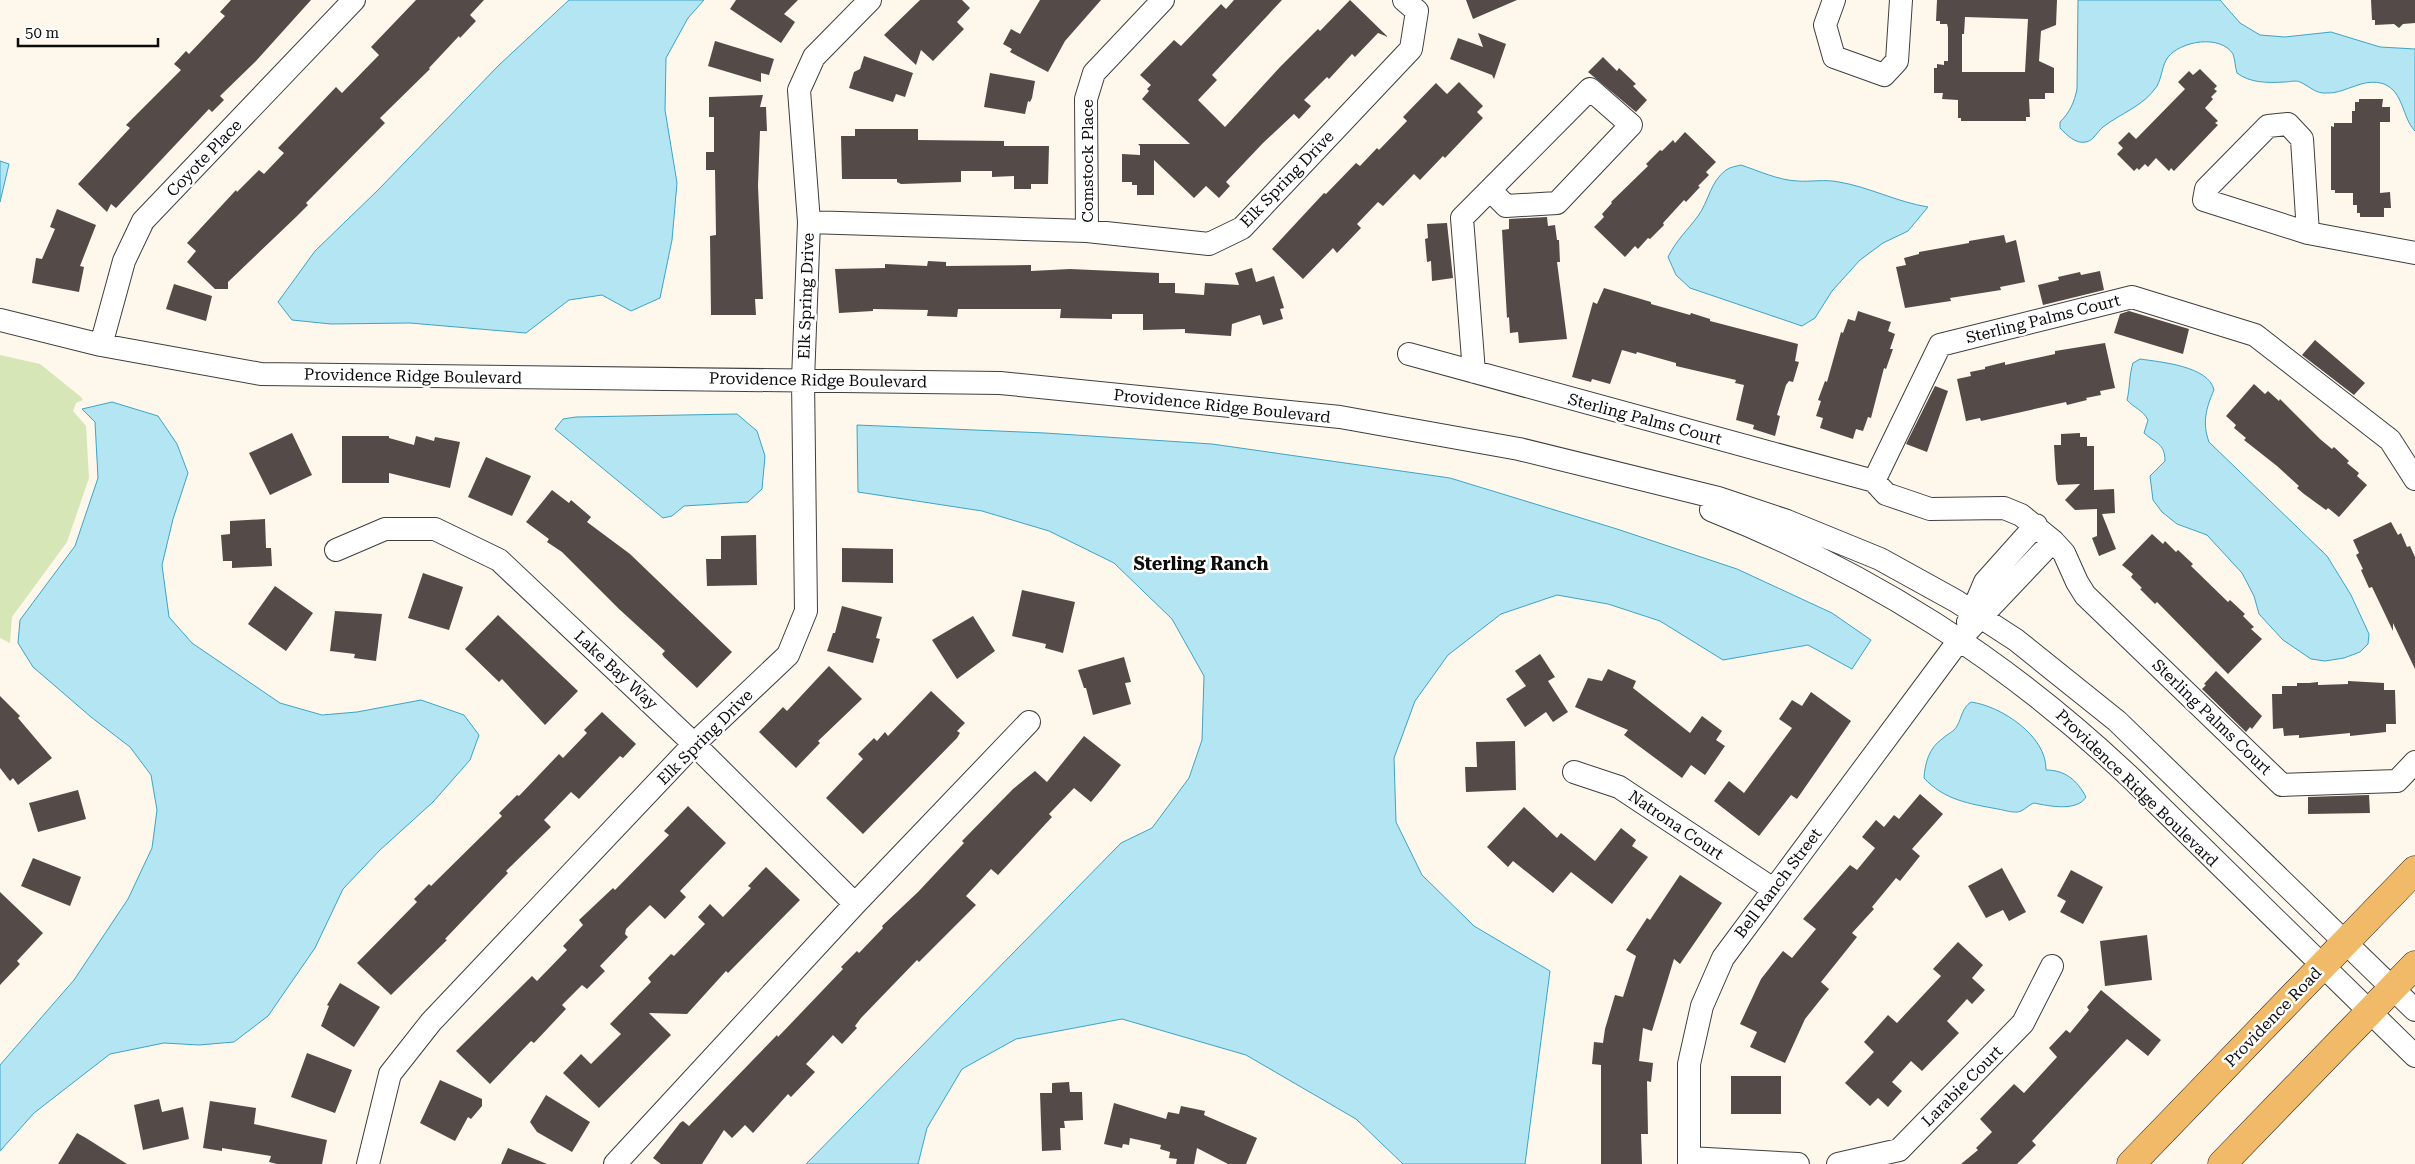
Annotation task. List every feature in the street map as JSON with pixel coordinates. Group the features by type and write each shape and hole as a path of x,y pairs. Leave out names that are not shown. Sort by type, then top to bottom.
{"main road":[{"name":"Providence Road","path":"2131,1164 2415,870"},
{"path":"2222,1164 2415,965"}],"street":[{"name":"Coyote Place","path":"101,345 124,261 144,222 354,0"},
{"name":"Elk Spring Drive","path":"368,1164 390,1074 419,1037 694,744 788,655 806,611 803,380 808,222 799,90 814,57 870,0"},
{"name":"Comstock Place","path":"1087,231 1086,98 1094,73 1163,0"},
{"name":"Elk Spring Drive","path":"808,222 1087,231 1209,244 1242,228 1410,49 1417,11 1404,0"},
{"path":"1834,0 1825,25 1834,57 1884,75 1897,60 1901,0"},
{"path":"1474,372 1462,218 1590,89 1631,126 1557,202 1506,206 1490,190"},
{"path":"2308,233 2302,139 2288,124 2268,126 2206,189 2204,200 2308,233 2415,253"},
{"name":"Sterling Palms Court","path":"1874,481 1940,345 2132,297 2255,335 2390,440 2415,479"},
{"name":"Providence Ridge Boulevard","path":"0,320 101,345 261,374 1000,383 1340,417 1519,449 1634,479 1718,498 1822,534 1905,572 1977,614 2072,683 2117,721 2415,1010"},
{"name":"Sterling Palms Court","path":"1409,354 1874,481 1886,494 1930,509 2004,508 2021,515 2054,541 2064,553 2077,582 2086,595 2282,785 2397,781 2415,762"},
{"name":"Providence Ridge Boulevard","path":"1634,479 1768,532 1817,555 1888,594 1960,639 2023,683 2095,744 2415,1056"},
{"path":"1977,614 1985,582 2036,525"},
{"name":"Lake Bay Way","path":"336,550 385,529 435,530 499,560 694,744 855,904"},
{"path":"1960,639 1977,614 2054,541"},
{"name":"Bell Ranch Street","path":"1689,1161 1689,1064 1702,1006 1723,958 1960,639"},
{"path":"615,1164 855,904 1029,722"},
{"name":"Natrona Court","path":"1574,772 1619,786 1773,889"},
{"name":"Larabie Court","path":"1838,1164 1899,1150 2024,1023 2052,966"},
{"path":"1689,1161 1798,1164"}],"green space":[{"path":"0,355 40,364 81,397 83,400 76,403 73,411 86,426 89,478 67,542 12,617 10,643 0,638"}],"water":[{"path":"569,0 704,0 688,18 666,58 665,110 677,183 672,240 660,298 631,311 602,295 569,300 526,333 410,323 331,324 292,320 278,302 315,251 378,190 499,65"},
{"path":"2078,0 2220,0 2240,23 2260,35 2285,37 2331,32 2380,47 2415,49 2415,131 2407,119 2399,99 2391,88 2384,84 2369,82 2342,91 2324,93 2316,91 2298,81 2253,81 2237,73 2233,54 2227,48 2210,42 2200,42 2182,47 2168,57 2157,86 2146,99 2103,127 2093,138 2088,141 2078,142 2060,128 2060,122 2071,107 2077,89"},
{"path":"0,161 9,164 0,202"},
{"path":"1741,165 1790,180 1829,181 1850,184 1905,202 1928,207 1908,231 1883,243 1860,260 1832,291 1815,318 1802,326 1690,288 1676,275 1668,257 1702,210 1716,180 1728,169"},
{"path":"2140,359 2194,370 2210,382 2214,390 2207,409 2205,422 2209,442 2327,556 2351,595 2369,634 2368,644 2360,652 2344,658 2325,661 2311,659 2283,640 2259,614 2254,596 2242,573 2207,535 2177,524 2162,512 2153,500 2150,476 2165,461 2165,455 2159,444 2144,433 2148,420 2146,417 2127,400 2133,363"},
{"path":"112,402 158,416 177,444 188,473 173,519 162,565 169,617 192,643 280,703 322,715 357,712 421,700 464,715 479,735 470,760 433,802 380,850 343,889 315,948 268,1016 234,1042 199,1045 164,1043 110,1054 34,1113 0,1151 0,1065 74,980 128,899 152,848 157,810 151,775 130,747 91,717 33,667 18,643 20,620 75,546 98,478 95,422 82,409"},
{"path":"737,414 757,431 765,456 762,489 748,502 684,506 672,516 663,518 555,429 563,419 576,417"},
{"path":"857,425 1045,433 1212,444 1450,478 1617,529 1737,569 1832,613 1871,640 1852,669 1808,645 1723,660 1660,621 1608,604 1557,595 1501,614 1448,655 1415,701 1394,758 1396,822 1422,875 1474,926 1550,971 1525,1164 1403,1164 1356,1119 1246,1055 1122,1019 1016,1039 962,1069 927,1128 918,1164 806,1164 1121,843 1152,828 1189,778 1202,740 1204,676 1172,619 1114,563 1049,531 982,511 858,492"},
{"path":"1971,702 1996,710 2020,725 2039,746 2044,757 2046,770 2053,770 2070,777 2086,797 2082,802 2062,807 2034,803 2019,812 2013,812 1958,800 1940,791 1924,778 1928,756 1944,737 1956,728 1964,710"}],"building":[{"path":"231,0 311,0 256,61 220,96 224,100 212,112 209,109 116,208 111,204 107,212 78,184 130,128 126,125 181,70 174,64 186,51 189,54 225,16 220,12"},
{"path":"416,0 484,0 470,15 476,21 460,38 459,36 430,69 380,118 385,123 306,203 308,205 228,282 228,289 215,289 187,262 196,251 187,243 236,190 237,192 259,170 264,174 284,153 278,148 336,87 342,93 379,55 371,47"},
{"path":"736,0 798,0 784,14 795,22 781,43 730,9"},
{"path":"920,0 962,0 970,8 957,22 964,29 933,61 921,50 916,65 884,35"},
{"path":"1040,0 1101,0 1065,41 1048,72 1010,52 1012,49 1003,44 1011,29 1020,34"},
{"path":"1234,0 1282,0 1212,75 1217,80 1198,100 1225,127 1280,67 1318,29 1320,31 1350,0 1388,37 1378,33 1355,57 1352,54 1329,79 1327,77 1304,100 1311,106 1299,119 1294,114 1263,143 1226,182 1230,186 1219,198 1206,186 1194,198 1154,160 1154,195 1137,195 1137,185 1132,185 1132,182 1122,182 1122,154 1140,155 1140,146 1138,144 1190,144 1142,99 1149,91 1147,89 1151,85 1140,75 1174,40 1181,46 1221,4 1226,9"},
{"path":"1466,0 1517,0 1473,19"},
{"path":"1937,0 2057,0 2056,25 2041,31 2039,61 2054,68 2054,93 2045,93 2045,99 2029,99 2030,117 2026,117 2026,121 1961,121 1961,118 1958,118 1958,100 1942,99 1943,93 1934,93 1934,68 1937,68 1937,64 1944,65 1944,61 1948,61 1947,24 1940,24 1940,21 1936,21","holes":["1965,17 2028,19 2025,72 1962,72 1962,34 1964,34"]},
{"path":"2371,0 2415,0 2415,23 2403,24 2399,28 2394,24 2375,25 2375,20 2372,20"},
{"path":"1478,33 1506,44 1494,79 1492,75 1450,59 1458,38 1483,47"},
{"path":"715,41 774,59 769,75 761,73 761,82 708,66"},
{"path":"864,56 913,73 905,97 896,94 893,102 849,88 854,72 860,69"},
{"path":"1603,57 1617,71 1619,68 1636,84 1633,86 1647,100 1636,112 1588,72"},
{"path":"2200,69 2217,86 2214,89 2217,91 2211,97 2213,99 2205,108 2218,121 2215,123 2218,125 2174,171 2171,168 2169,171 2156,158 2148,167 2145,164 2139,170 2137,168 2134,171 2117,154 2123,148 2118,143 2129,132 2136,139 2185,89 2178,82 2189,71 2193,75"},
{"path":"990,73 1035,81 1032,98 1030,102 1028,101 1025,114 984,107"},
{"path":"1459,82 1483,106 1477,112 1483,118 1445,158 1443,156 1420,180 1414,174 1383,206 1378,202 1357,224 1361,228 1337,253 1333,248 1303,279 1272,249 1324,193 1326,194 1356,163 1360,166 1377,148 1379,150 1407,121 1403,117 1436,83 1447,94"},
{"path":"763,95 760,107 766,107 767,131 760,131 758,186 763,299 755,299 756,315 711,315 710,236 716,235 715,170 706,170 706,152 714,152 714,117 709,117 709,97"},
{"path":"2359,99 2383,99 2382,107 2390,107 2390,122 2380,122 2380,193 2390,192 2391,208 2384,208 2384,217 2360,217 2360,213 2357,213 2357,205 2353,205 2353,193 2335,193 2335,190 2331,190 2331,126 2334,127 2334,123 2352,123 2352,111 2355,111 2355,102 2359,102"},
{"path":"855,129 918,129 918,140 1004,141 1004,146 1049,146 1048,184 1031,184 1031,189 1014,189 1014,176 992,177 992,171 961,171 961,182 901,184 897,182 897,179 842,179 841,136 855,136"},
{"path":"1685,132 1716,162 1706,172 1709,175 1698,186 1700,187 1686,202 1684,200 1663,223 1664,225 1638,249 1635,246 1625,257 1594,227 1604,217 1602,214 1611,202 1648,166 1646,164 1673,140 1675,143"},
{"path":"57,209 96,225 80,266 84,267 79,292 32,283 36,258 42,259 55,229 50,227"},
{"path":"1547,217 1548,226 1555,225 1557,240 1559,240 1560,262 1557,262 1567,339 1519,343 1518,332 1510,333 1509,317 1507,318 1502,230 1509,229 1509,219"},
{"path":"1447,223 1453,278 1432,281 1431,261 1427,262 1425,239 1428,238 1427,224"},
{"path":"2004,235 2006,243 2016,240 2025,282 2000,287 2001,290 1950,298 1951,301 1905,308 1896,267 1906,265 1904,258 1919,254 1919,252"},
{"path":"928,261 946,262 946,266 1031,265 1031,271 1070,269 1159,273 1159,283 1175,283 1175,293 1204,295 1205,283 1239,285 1235,273 1252,268 1256,282 1274,276 1284,308 1280,309 1283,319 1263,325 1260,315 1232,324 1231,336 1185,333 1185,329 1143,330 1143,314 1112,314 1112,319 1060,318 1061,309 958,309 957,317 927,316 928,310 873,309 873,311 839,313 835,269 885,268 885,264 927,266"},
{"path":"2100,271 2104,290 2043,305 2038,285 2059,280 2058,277 2080,272 2081,275"},
{"path":"174,284 212,296 206,321 166,309"},
{"path":"1604,288 1651,302 1651,304 1690,315 1691,313 1710,319 1710,321 1798,344 1795,361 1799,362 1793,382 1789,381 1786,385 1777,415 1780,416 1775,436 1753,429 1754,425 1736,420 1744,385 1735,383 1736,380 1676,366 1676,363 1637,352 1636,354 1622,350 1610,384 1592,379 1591,382 1572,377 1593,302 1597,304"},
{"path":"1858,311 1891,322 1888,331 1895,334 1890,349 1893,349 1886,369 1884,368 1871,418 1868,417 1863,431 1856,429 1853,439 1820,428 1823,418 1816,416 1821,401 1818,400 1825,381 1827,382 1841,332 1843,333 1848,319 1855,321"},
{"path":"2129,311 2189,329 2183,354 2114,333 2120,314"},
{"path":"2315,340 2365,383 2354,395 2302,355"},
{"path":"2105,343 2115,388 2100,391 2101,395 2067,405 2066,402 1981,421 1980,418 1966,421 1957,379 1971,376 1970,372 2005,362 2005,365 2055,354 2055,351"},
{"path":"2254,384 2265,394 2268,391 2279,401 2280,399 2320,439 2332,449 2334,447 2349,461 2347,463 2359,473 2357,476 2367,485 2339,517 2328,508 2326,510 2297,488 2299,486 2277,466 2244,440 2246,438 2234,428 2236,425 2226,416"},
{"path":"1935,386 1948,391 1927,452 1906,444"},
{"path":"292,433 312,475 270,495 249,453"},
{"path":"2080,433 2080,437 2087,437 2087,446 2094,446 2094,490 2114,489 2115,513 2102,514 2116,549 2099,556 2092,538 2097,536 2097,509 2075,510 2065,500 2080,484 2058,485 2056,480 2054,445 2061,445 2061,434"},
{"path":"342,436 389,436 389,438 414,445 416,436 434,441 435,437 460,442 450,488 389,473 389,483 342,483"},
{"path":"486,457 531,476 512,516 468,497"},
{"path":"552,490 569,503 571,500 591,517 587,522 630,554 732,652 697,688 664,657 662,654 665,651 619,609 562,552 547,542 549,539 526,522"},
{"path":"265,519 266,548 271,548 272,566 232,568 232,561 223,561 221,535 230,534 230,521"},
{"path":"2391,522 2398,535 2401,533 2407,547 2410,546 2415,557 2415,669 2393,623 2393,631 2372,587 2369,588 2356,555 2359,553 2353,540"},
{"path":"2152,534 2163,544 2165,541 2176,552 2178,550 2193,564 2191,566 2228,602 2230,600 2245,614 2243,616 2254,627 2251,629 2262,639 2228,674 2157,602 2155,604 2140,589 2142,588 2131,577 2133,574 2122,565"},
{"path":"756,535 757,585 707,586 706,559 721,559 721,536"},
{"path":"842,548 893,549 893,583 842,582"},
{"path":"423,573 463,587 449,630 408,618"},
{"path":"275,586 313,613 286,651 248,624"},
{"path":"1022,590 1075,602 1063,653 1045,648 1046,644 1012,636"},
{"path":"842,606 882,617 876,638 880,639 873,663 827,651 833,633 835,633"},
{"path":"335,611 382,614 376,661 354,658 355,654 330,651"},
{"path":"498,615 578,691 545,725 502,679 499,682 465,649"},
{"path":"973,616 995,651 957,679 932,640"},
{"path":"1540,654 1555,677 1548,681 1568,712 1553,722 1546,712 1525,727 1506,699 1526,686 1515,671"},
{"path":"1124,657 1131,682 1125,683 1131,704 1093,715 1086,688 1084,688 1078,670"},
{"path":"829,666 862,699 818,741 820,743 796,768 759,732 783,707 787,711"},
{"path":"1608,669 1636,681 1633,688 1690,733 1702,716 1722,731 1716,740 1725,746 1705,775 1691,765 1682,778 1624,735 1628,730 1575,707 1588,678 1602,681"},
{"path":"2216,671 2262,716 2252,729 2250,727 2246,732 2202,689"},
{"path":"2348,681 2384,683 2384,690 2395,690 2396,724 2386,724 2386,732 2350,736 2350,733 2299,738 2299,735 2284,736 2283,728 2273,729 2272,694 2282,694 2282,686 2297,686 2297,683 2318,682 2318,685 2348,684"},
{"path":"931,691 965,723 957,731 960,733 957,738 863,834 826,798 863,759 858,754 874,738 877,741 885,732 888,736"},
{"path":"1811,692 1851,721 1797,799 1791,795 1759,836 1714,801 1729,781 1744,793 1792,728 1779,719 1792,700 1802,706"},
{"path":"0,696 20,716 18,718 52,758 18,785 13,778 10,781 0,768"},
{"path":"602,712 636,744 623,758 620,756 579,799 571,792 544,820 551,827 506,871 508,873 445,939 447,940 391,995 357,963 417,902 414,899 429,884 431,886 502,816 499,813 517,795 519,796 559,754 563,758 587,733 584,730"},
{"path":"1084,736 1121,765 1102,789 1091,802 1074,788 1049,814 1052,817 998,875 991,869 966,896 976,905 919,962 917,960 861,1018 855,1026 857,1028 842,1044 833,1035 806,1064 815,1072 791,1097 788,1094 753,1133 745,1125 732,1138 724,1130 702,1164 661,1164 653,1158 680,1123 683,1121 689,1126 777,1035 778,1037 843,969 841,967 857,951 859,953 883,928 882,926 918,892 964,843 962,841 1013,789 1035,771 1047,782"},
{"path":"1515,741 1516,790 1466,792 1465,767 1477,767 1476,742"},
{"path":"78,790 86,819 38,832 29,803"},
{"path":"1920,794 1943,814 1912,849 1920,856 1900,881 1896,878 1872,907 1874,909 1852,933 1857,937 1821,982 1829,989 1805,1019 1785,1063 1750,1047 1757,1032 1740,1024 1761,979 1783,951 1792,958 1816,929 1803,919 1850,865 1857,870 1875,848 1862,837 1876,820 1884,827 1894,815 1899,819"},
{"path":"2369,795 2370,813 2308,814 2308,797"},
{"path":"688,806 726,843 680,891 686,897 665,919 650,905 626,929 625,934 628,937 600,966 605,971 587,989 582,985 562,1005 566,1009 534,1043 531,1041 490,1084 456,1051 532,976 537,981 567,950 563,946 583,925 579,920 613,888 615,890 669,835 664,831"},
{"path":"1524,807 1557,838 1561,833 1595,861 1621,828 1636,840 1632,846 1648,857 1612,904 1571,872 1553,893 1513,861 1508,867 1487,847"},
{"path":"33,858 81,877 70,906 21,886"},
{"path":"766,867 800,900 728,973 726,971 687,1014 649,1013 671,1035 599,1108 563,1073 581,1054 591,1064 621,1034 610,1024 651,982 648,978 671,954 674,956 705,924 698,917 710,904 723,917 751,888 748,886"},
{"path":"2002,868 2026,912 2009,921 2003,910 1986,918 1968,886"},
{"path":"2071,870 2103,887 2083,924 2060,912 2066,901 2057,896"},
{"path":"1680,875 1722,903 1680,964 1674,959 1652,1031 1643,1028 1639,1061 1653,1063 1651,1082 1647,1081 1648,1134 1641,1134 1642,1164 1601,1164 1601,1065 1592,1064 1594,1042 1603,1043 1615,995 1623,997 1636,956 1626,950 1647,918 1650,920"},
{"path":"0,892 43,933 17,961 20,964 0,985"},
{"path":"2147,935 2152,980 2105,986 2100,941"},
{"path":"1958,942 1983,965 1972,978 1985,990 1972,1004 1967,999 1947,1021 1959,1033 1922,1071 1911,1061 1892,1082 1902,1091 1888,1107 1878,1098 1870,1106 1845,1083 1874,1052 1864,1042 1888,1015 1897,1023 1941,976 1933,969"},
{"path":"340,983 380,1007 354,1047 321,1026 329,1006 327,1005"},
{"path":"2101,990 2161,1040 2148,1056 2127,1039 2032,1141 2036,1145 2017,1164 1961,1164 1978,1150 1976,1148 1992,1132 1980,1119 2014,1084 2024,1093 2057,1057 2049,1048 2066,1030 2070,1033 2089,1010 2087,1007"},
{"path":"307,1053 352,1070 335,1113 291,1097"},
{"path":"1731,1076 1781,1076 1781,1114 1731,1114"},
{"path":"440,1080 482,1099 482,1106 471,1119 468,1117 455,1141 420,1123"},
{"path":"1069,1082 1070,1092 1082,1092 1083,1120 1064,1121 1065,1128 1060,1128 1061,1150 1042,1151 1040,1093 1052,1093 1052,1083"},
{"path":"546,1095 590,1122 572,1152 537,1132 530,1122"},
{"path":"159,1099 162,1112 183,1107 189,1139 143,1150 134,1105"},
{"path":"210,1101 256,1108 254,1124 327,1140 322,1164 277,1164 269,1162 271,1156 222,1148 222,1151 203,1148"},
{"path":"1114,1103 1166,1119 1168,1112 1179,1114 1181,1106 1205,1111 1204,1115 1257,1138 1246,1164 1228,1164 1197,1148 1194,1164 1176,1164 1177,1159 1169,1158 1170,1152 1160,1149 1161,1145 1130,1138 1129,1145 1123,1144 1122,1148 1104,1144"},
{"path":"77,1133 86,1138 127,1164 58,1164"},
{"path":"508,1148 547,1164 501,1164"}],"district":[{"name":"Sterling Ranch","path":"1201,563"}]}
